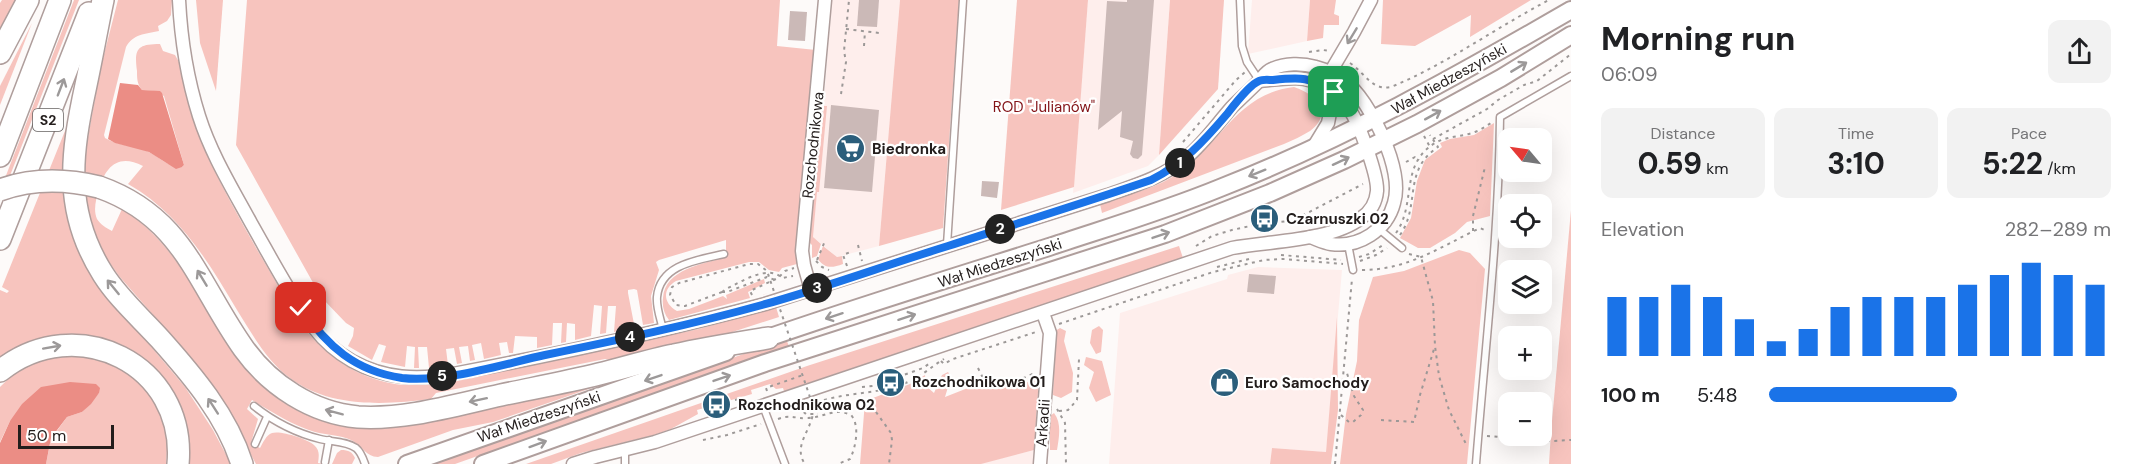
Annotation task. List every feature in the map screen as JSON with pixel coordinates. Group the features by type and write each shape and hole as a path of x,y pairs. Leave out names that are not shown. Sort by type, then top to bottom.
{"highway":[{"path":"0,53 28,0"},
{"name":"S2","path":"0,156 60,0"},
{"name":"S2","path":"0,239 94,0"},
{"path":"103,0 79,115 73,156 73,194 80,224 88,248 111,286 184,366 245,457"},
{"path":"0,190 44,180 77,182 99,187 129,200 164,226 191,260 238,339 263,371 284,389 307,402 345,415 373,417 406,414 597,374 673,355 768,338"},
{"path":"0,371 26,355 58,346 93,346 118,355 144,373 164,397 176,429 178,464"}],"main road":[{"name":"Wał Miedzeszyński","path":"407,464 768,338 1151,214 1220,189 1375,120 1461,74 1571,10"},
{"name":"Wał Miedzeszyński","path":"483,464 765,363 1165,234 1270,193 1366,150 1501,78 1571,35"}],"street":[{"path":"179,0 183,47 200,119 216,157 283,281 315,330 339,352 362,366 403,378 426,379 663,330 765,304 1108,195 1162,174 1194,151 1265,73 1286,65 1312,66 1330,71 1341,77 1359,94 1375,120 1394,168 1397,185 1394,205 1385,221 1365,239 1348,244 1330,244 1310,237"},
{"name":"Rozchodnikowa","path":"811,290 801,270 825,0"},
{"path":"1330,71 1371,0"},
{"path":"573,464 656,442 1232,248 1310,237 1346,226 1362,218 1376,198 1375,178 1350,110 1334,92 1304,78 1259,81"},
{"path":"1311,150 1328,123 1334,92"},
{"name":"Arkadii","path":"1040,464 1049,327 1043,313"}],"lane":[{"path":"947,246 963,0"},
{"path":"1240,0 1242,46 1247,62 1259,81"},
{"path":"1476,464 1500,186 1500,117 1571,76"},
{"path":"1379,228 1402,248"},
{"path":"1348,244 1352,267"},
{"path":"663,330 657,298 659,288 668,274 682,265 724,254"},
{"path":"254,406 267,417 285,426 319,439 346,443 360,452 365,464"},
{"path":"763,406 785,464"},
{"path":"245,457 267,417"},
{"path":"325,462 329,440"},
{"path":"625,450 625,464"}],"path":[{"path":"841,93 846,62 844,51 849,0"},
{"path":"846,29 879,33"},
{"path":"864,46 865,31"},
{"path":"1433,139 1488,109 1498,100 1524,85 1537,81 1571,54"},
{"path":"1352,267 1377,255 1404,229 1415,176 1421,162 1438,147 1430,135"},
{"path":"1394,168 1415,157 1421,162"},
{"path":"1473,231 1473,216 1485,167"},
{"path":"1194,279 1186,254 1212,236 1264,223 1292,220 1375,178"},
{"path":"861,387 873,386 923,368 939,358 944,364 952,359 1194,279 1264,260 1381,270 1407,264 1480,228 1496,236"},
{"path":"816,261 825,241"},
{"path":"858,245 862,261"},
{"path":"846,266 843,255 853,251"},
{"path":"1421,256 1433,301 1439,375 1449,410 1476,464"},
{"path":"801,270 787,278 782,278 774,272 765,273 685,306 676,305 670,295 672,287 679,283 753,263 767,271 773,287 803,375 814,411 801,446 802,459 805,464"},
{"path":"757,288 775,280 785,271 822,267"},
{"path":"1335,464 1352,267"},
{"path":"722,292 767,277 775,280"},
{"path":"770,295 776,288 775,280"},
{"path":"1381,420 1414,422 1422,386 1435,346"},
{"path":"1059,411 1068,410 1077,400 1079,359"},
{"path":"978,368 983,378 988,381 1007,383 1029,375 1048,361"},
{"path":"1341,415 1349,422 1353,422 1361,416 1363,410 1354,396 1345,366"},
{"path":"767,393 766,388 803,375"},
{"path":"809,399 817,397"},
{"path":"1044,399 1059,411 1065,423 1066,464"},
{"path":"794,405 801,402"},
{"path":"798,407 806,414 824,414"},
{"path":"786,411 787,416"},
{"path":"699,441 727,435 787,416 807,418 839,411 845,412 854,419 856,426 854,451 850,459 838,464"},
{"path":"876,412 891,433 889,464"},
{"path":"1478,435 1552,441 1571,440"}],"shaded area":[{"path":"832,0 900,0 879,246 837,257 813,237"},
{"path":"1088,0 1170,0 1159,155 1148,166 1073,193"},
{"path":"1252,0 1310,0 1307,41 1248,54"},
{"path":"120,83 138,85 142,90 162,93 184,165 182,167 176,169 149,152 108,139"},
{"name":"Euro Samochody","path":"1258,267 1342,270 1326,452 1272,448 1270,464 1109,464 1120,313 1227,279 1228,275"},
{"path":"70,382 96,384 100,388 99,393 82,412 67,417 51,438 46,464 0,464 0,443 10,421 22,404 41,387"},
{"path":"1034,450 1033,464 981,464 982,463"}],"green space":[{"path":"2,0 16,0 0,29 0,3"},
{"path":"74,0 79,0 0,201 0,191"},
{"path":"118,0 172,0 171,15 167,21 158,26 159,31 136,37 126,47 105,138 115,143 147,151 172,165 182,167 184,165 164,96 154,91 142,90 138,81 136,58 139,49 146,45 160,44 163,51 175,55 179,62 207,155 239,217 296,317 305,330 327,352 365,376 395,384 437,384 699,329 776,307 779,317 717,337 612,360 605,359 436,393 431,399 376,403 322,395 305,388 274,364 254,338 215,274 191,240 162,209 128,184 143,166 126,161 114,164 105,175 95,204 98,221 112,231 122,209 151,232 183,271 230,347 251,374 276,397 306,415 339,426 389,428 612,381 493,422 453,430 378,457 370,455 351,440 298,426 252,400 247,409 258,419 251,443 260,448 266,437 276,432 294,436 314,445 318,451 318,463 325,464 256,464 222,402 197,365 119,276 100,249 87,216 82,171 100,70"},
{"path":"196,0 223,0 216,91 200,43"},
{"path":"247,0 780,0 777,46 816,50 797,264 782,268 779,272 769,270 759,262 749,262 676,281 668,288 666,296 669,304 677,311 689,309 723,296 727,299 726,295 764,279 765,283 748,292 750,298 769,293 669,320 663,307 663,301 665,288 670,280 696,265 726,257 726,240 656,262 659,270 651,296 654,323 643,325 637,290 634,289 628,290 633,328 614,332 616,306 608,306 606,333 600,334 602,306 594,305 591,336 575,340 575,324 567,323 566,342 561,343 562,323 553,323 552,345 537,348 537,337 515,336 513,353 509,353 507,342 499,343 501,355 484,359 481,343 472,345 475,360 470,361 468,346 459,347 462,363 457,364 454,348 446,349 448,365 429,368 427,347 418,347 419,368 414,368 415,347 407,346 405,367 381,362 386,346 379,344 372,360 348,346 354,328 346,323 321,297 236,145"},
{"path":"900,0 959,0 943,228 879,246"},
{"name":"ROD \"Julianów\"","path":"1017,0 1088,0 1074,187 1001,210"},
{"path":"1170,0 1224,0 1218,89 1159,155"},
{"path":"1310,0 1336,0 1334,14 1339,16 1339,25 1324,25 1323,38 1307,41"},
{"path":"1383,0 1531,0 1470,37 1471,15 1415,46 1381,44"},
{"path":"32,23 0,105 0,86"},
{"path":"1294,87 1309,94 1319,105 1321,118 1310,131 1284,144 1102,213 1100,204 1148,188 1174,176 1204,151 1242,111 1257,100 1274,92"},
{"path":"824,106 827,106 813,237 821,244 817,256 812,258 812,245 809,242 815,160 820,149"},
{"path":"69,121 64,158 64,197 69,219 106,293 185,387 213,430 231,464 188,464 187,432 177,404 152,368 139,356 123,347 89,336 53,336 19,347 0,360 0,290 7,293 9,291 2,287"},
{"path":"1494,123 1490,216 1467,222 1455,233 1430,248 1418,248 1400,238 1411,218 1417,181 1425,160 1442,147 1440,143 1474,135"},
{"path":"1571,210 1571,464 1549,464"},
{"path":"823,246 837,257 842,256 843,264 829,267 823,265 818,259"},
{"path":"1179,246 1183,258 784,391 783,388 776,389 770,384 751,390 752,394 697,410 698,414 671,429 654,435 581,453 551,464 526,464 807,366"},
{"path":"1459,250 1470,253 1485,269 1467,464 1340,464 1346,414 1357,361 1359,320 1373,277 1404,271"},
{"path":"1337,317 1338,410 1331,464 1270,464 1272,448 1326,452"},
{"path":"1099,326 1103,330 1101,352 1096,354 1090,343 1092,330"},
{"path":"1060,328 1066,331 1064,341 1073,373 1072,392 1061,398 1053,395 1055,331"},
{"path":"786,339 789,346 455,464 432,464"},
{"path":"57,356 86,356 103,361 128,373 139,382 156,404 162,417 167,439 166,464 46,464 51,439 67,417 82,412 99,393 10,421 0,442 0,387 26,367"},
{"path":"1086,357 1102,361 1111,395 1096,402 1089,388 1094,372 1084,365"},
{"path":"948,372 951,377 945,397 978,384 1017,386 1039,378 1034,450 981,464 860,464 865,401 910,384 925,375 926,386 934,393 942,375"},
{"path":"1054,413 1058,421 1059,436 1057,450 1050,450 1050,416"},
{"path":"341,450 353,454 355,458 352,464 332,464"}],"building":[{"path":"859,0 879,0 877,27 857,26"},
{"path":"1127,0 1154,0 1142,155 1138,159 1133,158 1130,154 1133,141 1120,137 1122,111 1098,130 1107,1 1127,2"},
{"path":"790,11 807,12 805,41 788,40"},
{"name":"Biedronka","path":"831,105 879,110 872,192 824,188"},
{"path":"982,181 999,182 997,198 981,196"},
{"path":"1249,274 1276,276 1274,294 1247,292"}],"place":[{"name":"Biedronka","path":"851,149"},
{"name":"Czarnuszki 02","path":"1265,219"},
{"name":"Rozchodnikowa 01","path":"891,382"},
{"name":"Euro Samochody","path":"1224,383"},
{"name":"Rozchodnikowa 02","path":"717,405"}],"route":[{"path":"301,308 315,330 328,343 351,360 370,369 393,376 416,379 468,371 663,330 765,304 1151,180 1172,169 1188,156 1259,81 1304,78 1334,92"}]}
